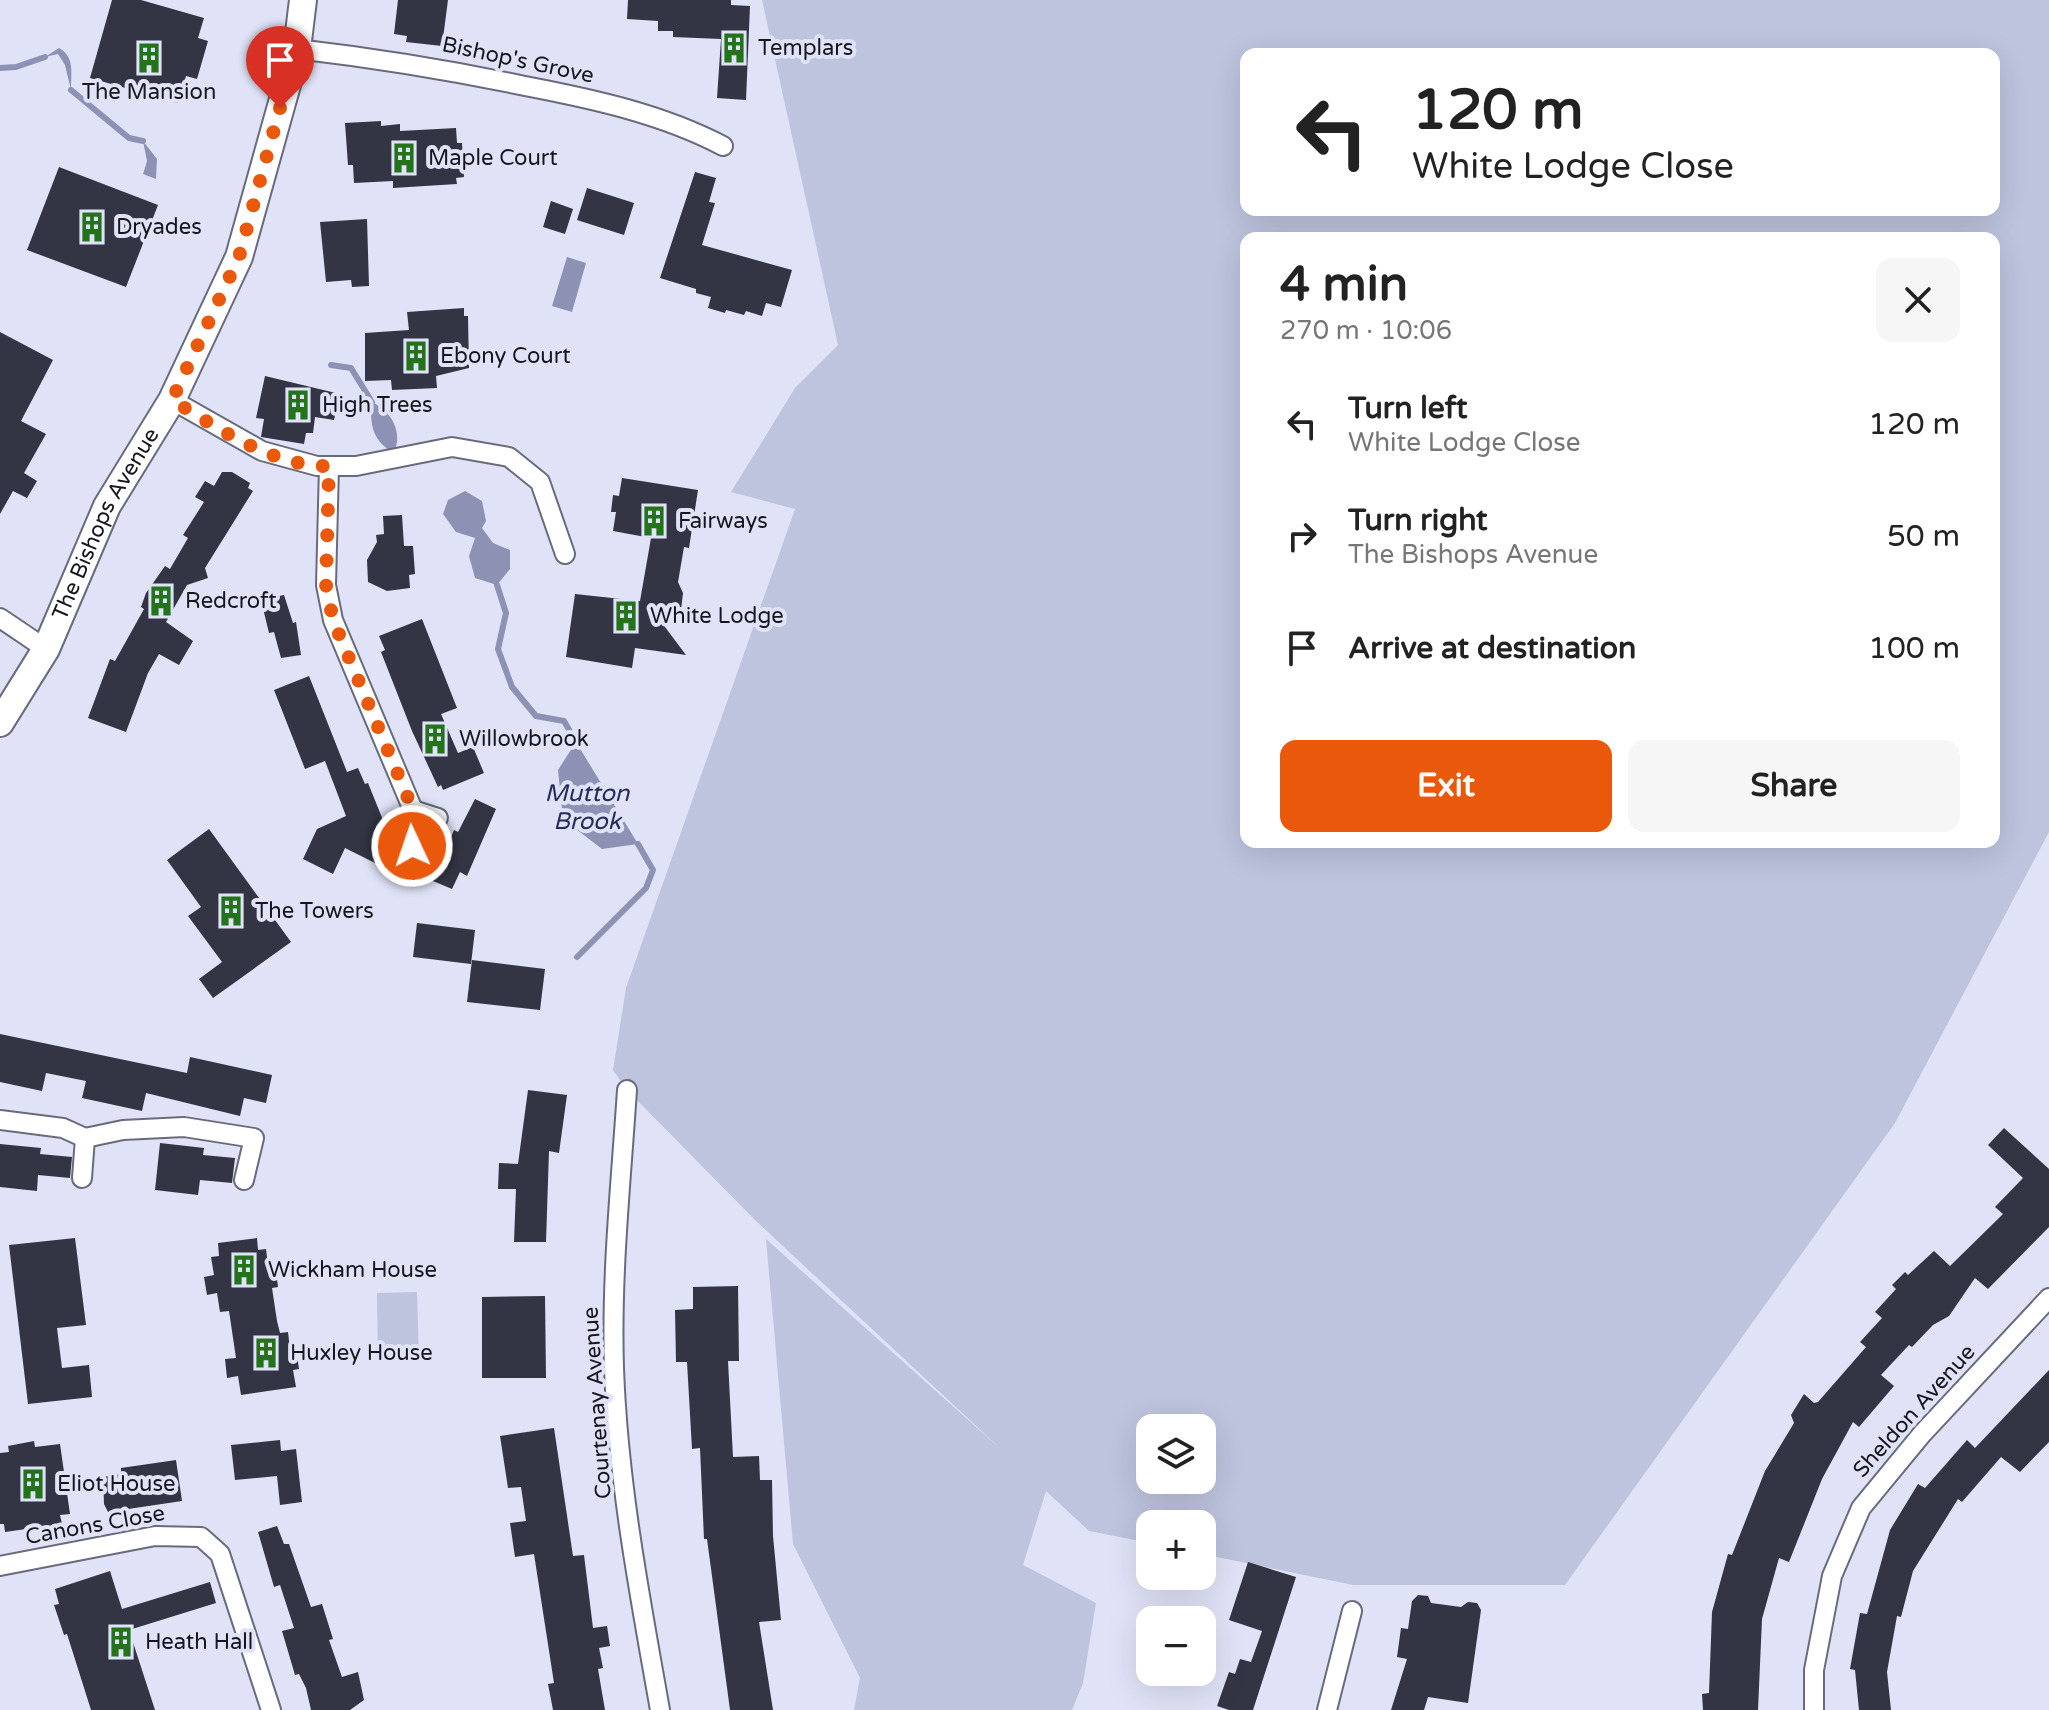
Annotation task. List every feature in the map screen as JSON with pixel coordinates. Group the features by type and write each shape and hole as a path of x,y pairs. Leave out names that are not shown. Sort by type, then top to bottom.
{"street":[{"name":"The Bishops Avenue","path":"0,723 46,649 107,506 172,400 239,257 297,49 303,0"},
{"name":"Bishop's Grove","path":"297,49 413,63 593,99 695,131 723,146"},
{"path":"172,400 262,451 317,466 381,463 452,447 509,457 540,482 565,554"},
{"path":"329,466 326,585 333,620 413,810 412,846"},
{"path":"0,618 46,649"},
{"path":"413,810 438,818"},
{"name":"Courtenay Avenue","path":"627,1090 613,1290 614,1369 621,1463 660,1710"},
{"path":"0,1120 63,1128 85,1138 123,1130 184,1127 254,1138 244,1180"},
{"path":"82,1178 85,1138"},
{"name":"Sheldon Avenue","path":"1814,1710 1814,1670 1832,1576 1861,1508 1896,1463 2049,1298"},
{"name":"Canons Close","path":"0,1566 155,1536 201,1537 220,1554 271,1710"},
{"path":"1327,1710 1352,1611"}],"shaded area":[{"path":"762,0 2049,0 2049,832 1895,1123 1565,1585 1353,1585 1216,1557 1216,1510 1136,1510 1136,1540 1089,1531 1046,1491 1023,1565 1096,1603 1083,1683 1072,1710 854,1710 860,1678 793,1544 766,1239 1003,1451 756,1221 627,1090 613,1070 626,988 795,509 731,492 795,388 838,345"},
{"path":"417,1292 419,1359 378,1360 377,1293"}],"water":[{"path":"59,48 70,61 71,90 65,65 58,54 45,57"},
{"path":"143,141 157,159 156,179 143,174 147,161"},
{"path":"567,257 586,263 572,312 552,306"},
{"path":"372,402 385,411 394,423 397,438 394,453 381,443 374,432"},
{"path":"465,491 482,501 486,521 482,528 493,543 510,550 510,569 497,585 475,578 469,556 475,538 456,532 443,514 448,500"},
{"name":"Mutton Brook","path":"576,742 638,844 602,849 563,819 558,770"}],"building":[{"name":"The Mansion","path":"112,0 141,0 204,18 198,38 208,41 197,79 186,76 178,103 90,78"},
{"path":"398,0 448,0 442,46 406,42 407,36 394,34"},
{"name":"Templars","path":"628,0 731,0 731,5 750,6 746,100 717,98 721,39 673,37 673,31 658,31 658,21 627,19"},
{"name":"Maple Court","path":"381,121 381,126 400,124 400,131 456,128 457,143 462,143 464,177 456,178 457,184 393,188 393,181 354,183 353,165 348,165 345,123"},
{"name":"Dryades","path":"59,167 158,205 126,287 27,250"},
{"path":"695,172 716,178 709,202 715,203 702,245 792,270 781,307 766,303 762,316 746,311 744,315 726,310 725,313 708,308 711,297 660,278"},
{"path":"587,188 634,203 624,235 577,220"},
{"path":"551,201 573,209 565,234 543,227"},
{"path":"367,219 369,286 352,287 351,280 326,282 320,222"},
{"name":"Ebony Court","path":"464,308 464,316 468,316 469,368 436,376 437,388 392,390 391,380 365,381 365,333 409,330 407,312"},
{"path":"0,332 53,360 21,421 46,434 24,473 37,481 27,498 13,491 0,514"},
{"name":"High Trees","path":"265,376 340,394 334,420 315,417 313,433 306,433 304,444 261,437 264,419 256,418"},
{"path":"222,472 232,472 250,483 248,488 253,491 205,568 208,578 187,585 166,622 193,641 179,665 159,654 148,673 126,732 88,718 110,659 115,661 144,609 141,607 146,593 165,566 170,569 188,538 183,535 204,502 195,497 205,481 214,486"},
{"path":"622,478 698,490 689,548 684,547 678,582 683,593 680,619 665,627 686,655 635,648 632,668 566,657 575,594 640,601 651,538 613,531 616,512 611,512 613,495 619,496"},
{"path":"402,515 404,546 413,546 415,574 409,575 410,588 387,591 368,582 367,560 377,542 376,535 384,534 383,516"},
{"path":"284,595 293,623 296,622 301,655 281,658 274,632 269,633 261,600"},
{"path":"422,619 457,708 441,714 458,753 473,747 484,773 443,790 441,785 438,787 412,731 381,652 385,650 379,636"},
{"path":"309,676 347,772 358,768 365,784 368,783 385,825 381,826 392,858 377,864 345,848 333,874 303,859 317,829 346,816 325,761 305,769 274,690"},
{"path":"475,799 496,809 467,876 460,872 452,889 433,881 454,830 458,832"},
{"name":"The Towers","path":"209,829 291,942 213,998 199,979 222,962 188,916 201,907 167,860"},
{"path":"417,923 475,930 471,964 413,957"},
{"path":"472,960 545,969 540,1010 467,1002"},
{"path":"0,1034 187,1073 190,1057 272,1075 266,1103 244,1098 240,1116 146,1093 142,1111 82,1098 86,1081 46,1073 42,1091 0,1082"},
{"path":"528,1090 567,1095 559,1153 549,1151 546,1242 514,1242 516,1189 498,1189 499,1163 518,1164"},
{"path":"2004,1128 2049,1169 2049,1227 1988,1289 1975,1278 1949,1316 1933,1325 1912,1347 1909,1345 1881,1375 1894,1386 1859,1427 1853,1422 1822,1479 1789,1562 1779,1558 1762,1619 1758,1710 1703,1710 1702,1694 1709,1693 1712,1612 1728,1554 1732,1555 1765,1471 1794,1423 1791,1415 1804,1394 1814,1403 1818,1402 1866,1347 1860,1342 1882,1318 1875,1312 1896,1289 1892,1285 1905,1272 1908,1275 1934,1251 1950,1266 2003,1214 1995,1207 2023,1178 1988,1145"},
{"path":"160,1143 204,1148 203,1155 235,1158 232,1183 200,1180 198,1195 155,1190"},
{"path":"0,1144 41,1148 40,1154 72,1157 70,1178 38,1175 37,1191 0,1187"},
{"path":"75,1238 86,1325 57,1328 62,1368 89,1365 92,1397 28,1404 9,1245"},
{"path":"257,1238 258,1250 266,1249 268,1265 275,1264 278,1287 272,1288 277,1321 280,1333 288,1332 290,1349 296,1348 299,1369 293,1370 296,1387 241,1395 238,1376 227,1378 225,1359 236,1358 229,1311 220,1312 217,1293 207,1295 204,1277 214,1275 211,1257 219,1256 218,1243"},
{"path":"738,1286 739,1361 728,1361 733,1457 759,1456 760,1480 772,1480 773,1536 781,1620 759,1622 773,1710 730,1710 707,1539 704,1539 700,1448 692,1449 687,1362 676,1362 675,1310 693,1309 693,1287"},
{"path":"545,1296 546,1378 482,1378 482,1297"},
{"path":"2049,1370 2049,1442 2020,1472 2001,1457 1962,1502 1958,1499 1913,1571 1901,1617 1897,1616 1887,1672 1891,1710 1859,1710 1855,1670 1850,1669 1860,1613 1867,1614 1890,1530 1918,1484 1925,1488 1967,1440 1975,1448"},
{"path":"554,1428 573,1556 584,1555 593,1628 607,1626 610,1646 599,1648 603,1668 598,1669 605,1710 553,1710 548,1684 554,1683 534,1554 515,1557 510,1523 526,1521 521,1487 508,1488 500,1436"},
{"path":"280,1440 281,1451 296,1449 302,1502 280,1505 277,1476 235,1480 231,1445"},
{"name":"Eliot House","path":"34,1441 35,1447 60,1444 70,1514 60,1515 62,1524 5,1532 4,1524 0,1524 0,1453 9,1452 8,1446"},
{"path":"176,1460 182,1501 108,1512 104,1504 103,1477 121,1474 121,1468"},
{"path":"277,1526 284,1544 289,1544 311,1607 322,1604 333,1639 329,1640 342,1677 358,1672 364,1700 350,1710 311,1710 306,1688 299,1674 295,1675 282,1631 294,1628 280,1585 274,1587 258,1532"},
{"path":"1248,1562 1296,1577 1253,1710 1229,1710 1217,1706 1229,1672 1235,1674 1240,1659 1251,1662 1262,1631 1229,1620"},
{"name":"Heath Hall","path":"110,1571 122,1609 210,1582 216,1603 129,1630 155,1710 91,1710 67,1634 64,1635 54,1605 59,1604 55,1589"},
{"path":"1418,1595 1428,1596 1431,1603 1461,1607 1468,1602 1477,1603 1481,1610 1468,1703 1428,1697 1424,1710 1391,1710 1407,1659 1397,1657 1401,1628 1408,1629 1412,1601"}],"waterway":[{"name":"Mutton Brook","path":"0,68 16,67 45,57"},
{"name":"Mutton Brook","path":"71,90 129,138 143,141"},
{"name":"Mutton Brook","path":"331,365 351,368 372,402"},
{"name":"Mutton Brook","path":"497,585 506,613 498,649 512,687 536,716 564,721 576,742"},
{"path":"577,957 646,888 653,870 638,844"}],"place":[{"name":"Templars","path":"734,48"},
{"name":"The Mansion","path":"149,58"},
{"name":"Maple Court","path":"404,158"},
{"name":"Dryades","path":"92,227"},
{"name":"Ebony Court","path":"416,356"},
{"name":"High Trees","path":"298,405"},
{"name":"Fairways","path":"654,521"},
{"name":"Redcroft","path":"161,601"},
{"name":"White Lodge","path":"626,616"},
{"name":"Willowbrook","path":"435,739"},
{"name":"The Towers","path":"231,911"},
{"name":"Wickham House","path":"244,1270"},
{"name":"Huxley House","path":"266,1353"},
{"name":"Eliot House","path":"33,1484"},
{"name":"Heath Hall","path":"121,1642"}],"route":[{"path":"280,108 239,257 172,400 220,430 262,451 317,466 329,466 326,585 333,620 413,810 412,846"}]}
